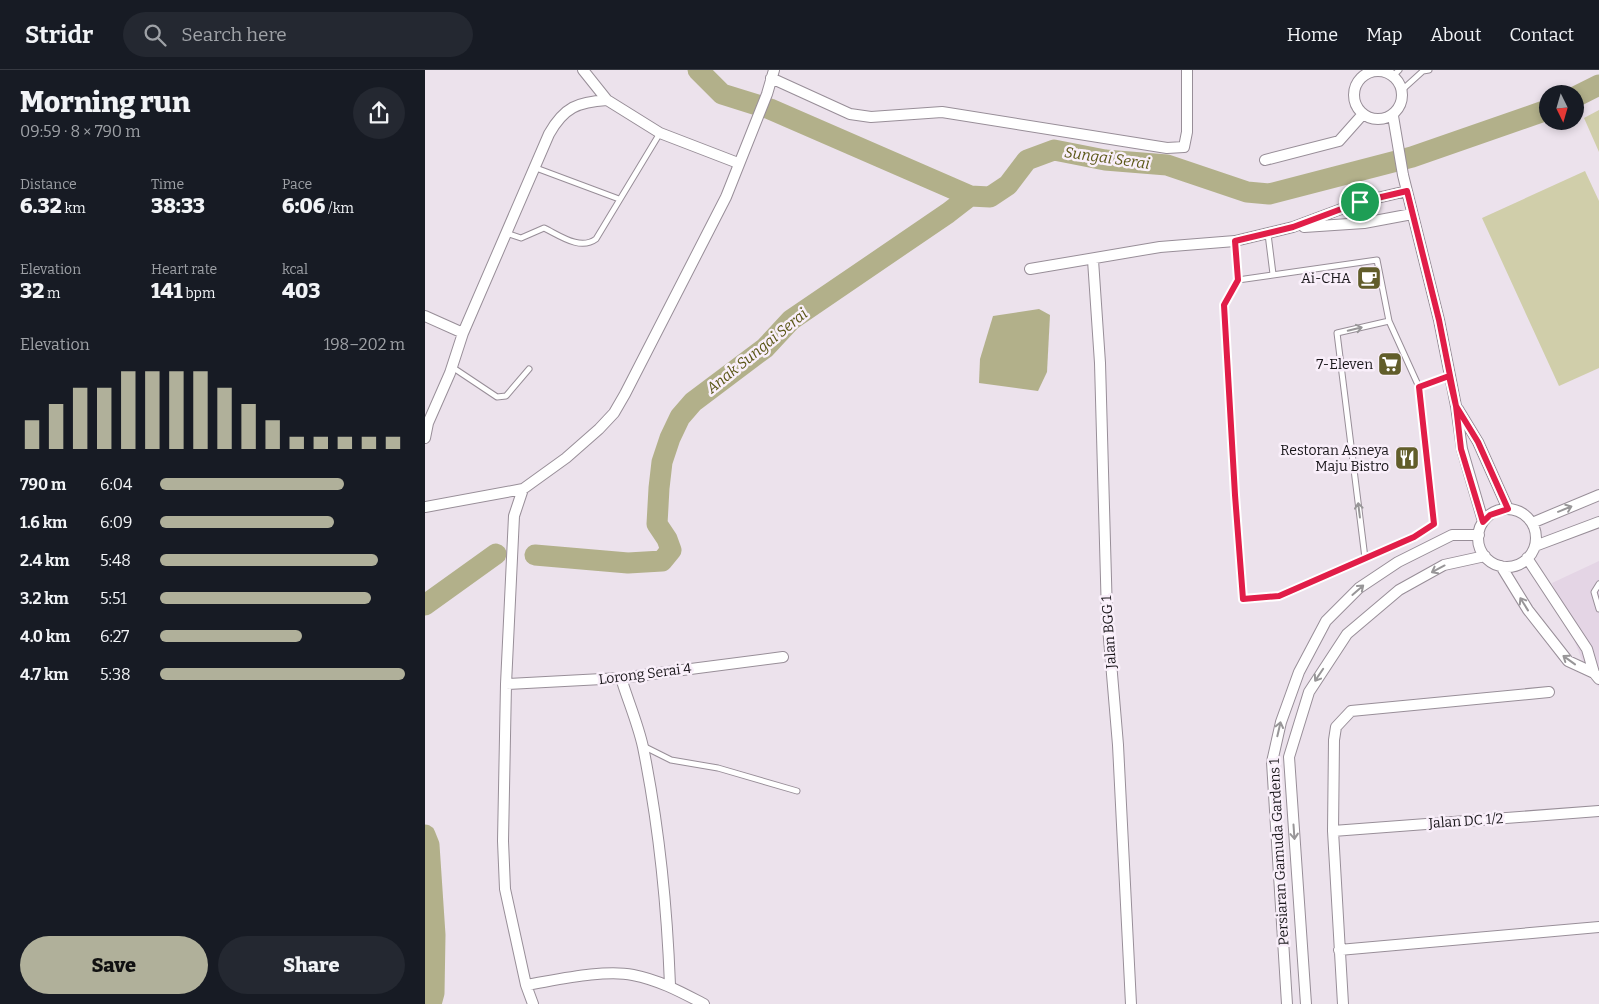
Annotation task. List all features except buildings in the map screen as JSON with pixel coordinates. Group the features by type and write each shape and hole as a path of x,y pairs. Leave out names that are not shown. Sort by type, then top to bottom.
{"street":[{"path":"583,70 607,100 660,133 738,163"},
{"path":"425,507 523,489 566,458 599,429 613,413 714,222 767,94 772,74 850,114 871,117 942,112 1167,148 1184,147 1187,132 1187,70"},
{"path":"1373,72 1396,73 1402,90 1401,105 1393,116 1375,120 1363,114 1355,104 1354,96 1359,80 1373,72"},
{"path":"425,438 428,423 452,367 463,333 557,120 566,111 586,102 607,100"},
{"path":"1265,160 1339,141 1363,114"},
{"path":"1393,116 1403,176 1439,320 1456,406 1461,449 1483,522"},
{"path":"1030,268 1093,260 1159,247 1235,241 1293,227 1360,202 1407,191"},
{"path":"1293,227 1364,223 1412,214"},
{"name":"Jalan BGG 1","path":"1093,260 1100,364 1107,615 1117,746 1131,1004"},
{"path":"425,316 463,333"},
{"path":"1456,406 1478,442 1508,509"},
{"path":"523,489 514,516 506,684 503,841 505,889 526,985 533,1004"},
{"path":"1532,523 1599,495"},
{"path":"1501,566 1511,566 1527,558 1535,546 1536,538 1532,523 1525,516 1508,509 1490,515 1483,522 1479,535 1481,550 1485,556 1501,566 1528,610 1568,662 1597,676"},
{"path":"1535,546 1599,522"},
{"name":"Persiaran Gamuda Gardens 1","path":"1287,1004 1272,762 1281,722 1299,672 1326,621 1359,588 1398,562 1451,536 1479,535"},
{"name":"Persiaran Gamuda Gardens 1","path":"1306,1004 1289,757 1309,692 1347,634 1399,590 1444,565 1485,556"},
{"path":"1527,558 1587,649 1597,676"},
{"name":"Lorong Serai 4","path":"506,684 621,678 783,657"},
{"path":"621,678 643,746 662,867 667,914 670,985"},
{"path":"1343,1004 1333,831 1334,740 1337,727 1351,711 1549,692"},
{"name":"Jalan DC 1/2","path":"1333,831 1599,811"},
{"path":"1339,950 1599,926"},
{"path":"526,985 582,976 632,975 670,985 705,1004"}],"lane":[{"path":"1402,90 1424,70"},
{"path":"506,233 521,238 543,228 585,245 596,239 660,133"},
{"path":"536,168 619,199"},
{"path":"1268,234 1273,274"},
{"path":"1235,241 1238,280 1224,305 1243,599 1279,596 1414,537 1434,524 1419,387 1389,320 1377,260 1238,280"},
{"path":"1365,558 1337,333 1389,320"},
{"path":"452,367 497,397 502,398 506,396 529,369"},
{"path":"1419,387 1449,376"},
{"path":"1599,584 1594,592 1599,609"},
{"path":"643,746 671,760 718,768 797,791"}],"shaded area":[{"path":"1599,110 1599,152 1584,118"},
{"path":"1585,171 1599,201 1599,368 1559,386 1482,218"},
{"path":"1039,309 1050,315 1047,372 1038,391 979,383 980,359 993,316"},
{"path":"1599,561 1599,687 1587,673 1552,583"}],"waterway":[{"name":"Sungai Serai","path":"698,70 722,94 770,109 970,196 990,197 1008,185 1027,160 1054,150 1105,160 1167,165 1247,192 1269,194 1412,157 1539,113"},
{"name":"Sungai Serai","path":"1584,92 1599,85"},
{"name":"Anak Sungai Serai","path":"535,555 628,563 662,561 671,550 667,539 657,524 662,462 680,417 693,402 765,348 791,320 970,196"},
{"name":"Anak Sungai Serai","path":"425,605 496,554"},
{"name":"Anak Sungai Serai","path":"425,835 429,845 435,935 434,993 431,1004"}],"place":[{"name":"Ai-CHA","path":"1369,278"},
{"name":"7-Eleven","path":"1390,364"},
{"name":"Restoran Asneya Maju Bistro","path":"1407,458"}],"route":[{"path":"1360,202 1293,227 1235,241 1238,280 1224,305 1243,599 1279,596 1414,537 1434,524 1419,387 1449,376 1456,406 1461,449 1483,522 1490,515 1508,509 1478,442 1456,406 1439,320 1407,191 1360,202"}]}
